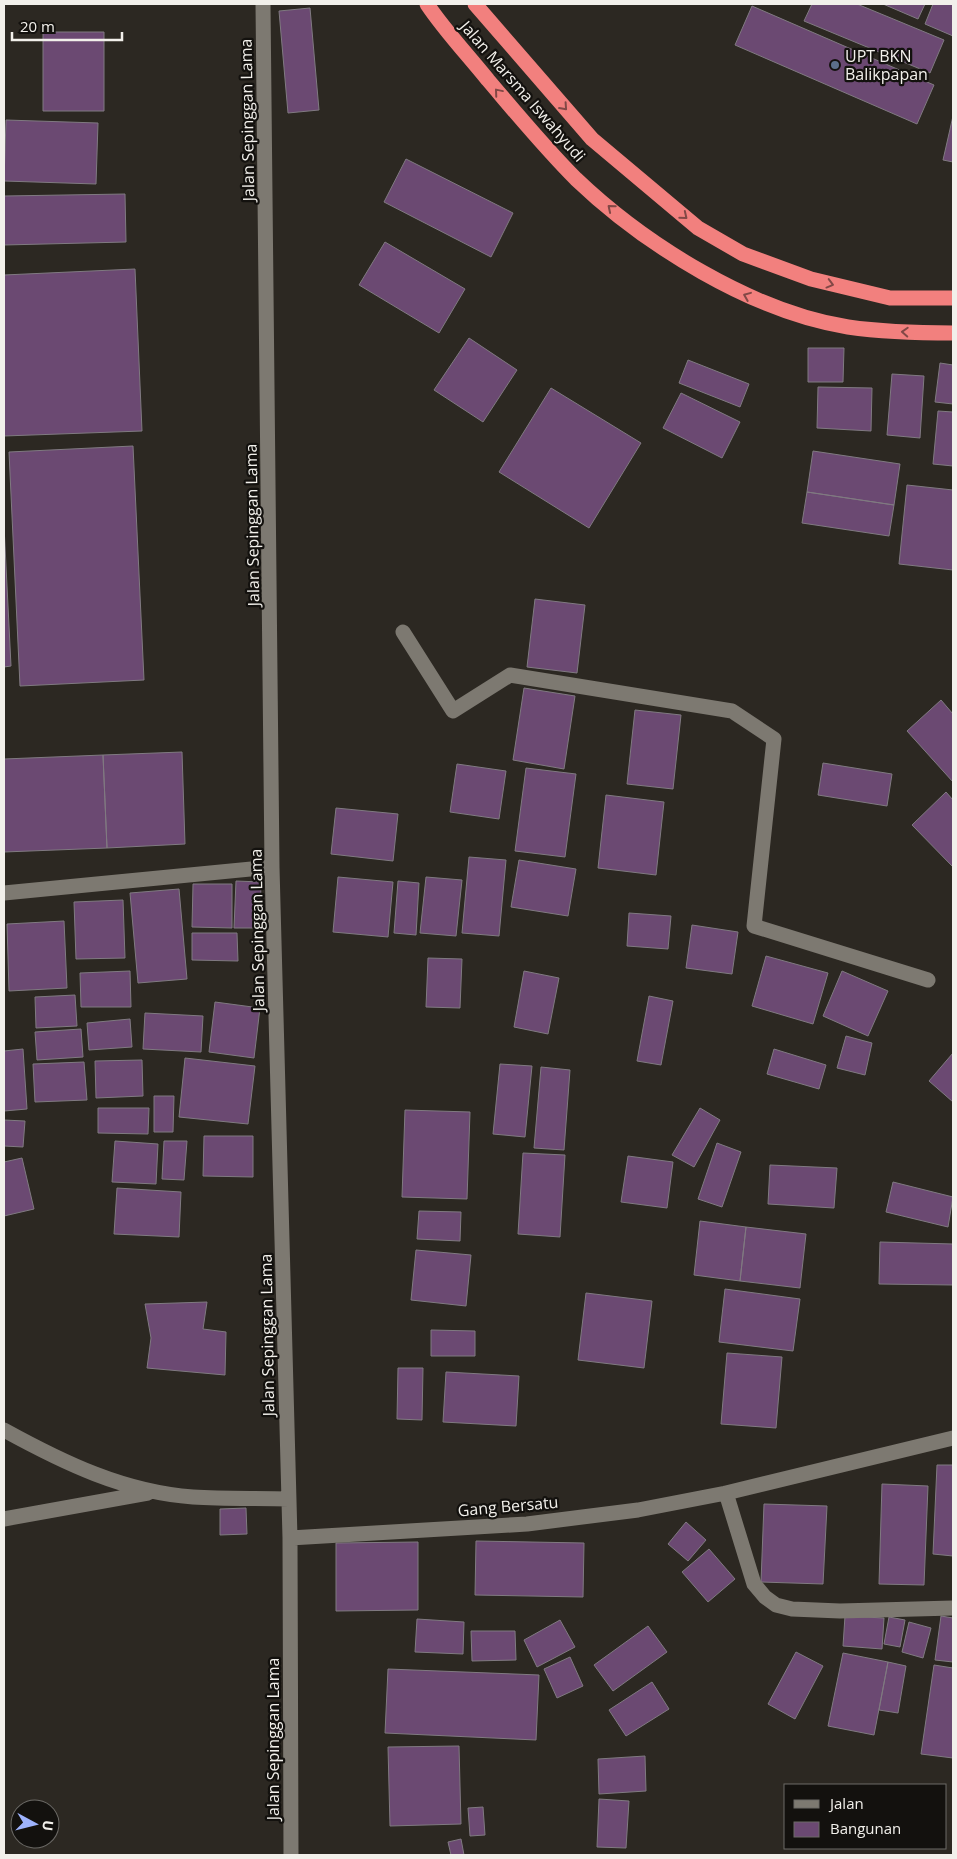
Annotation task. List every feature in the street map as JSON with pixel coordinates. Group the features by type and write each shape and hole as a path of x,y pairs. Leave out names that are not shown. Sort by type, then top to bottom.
{"highway":[{"name":"Jalan Marsma Iswahyudi","path":"427,4 532,132 578,180 638,230 689,264 741,294 792,313 847,327 903,332 953,333"},
{"name":"Jalan Marsma Iswahyudi","path":"475,4 592,138 698,228 743,254 811,279 890,298 953,298"}],"street":[{"name":"Jalan Sepinggan Lama","path":"263,4 272,867 290,1538 291,1855"},
{"path":"403,632 453,711 510,675 732,711 774,739 754,926 928,980"},
{"path":"4,893 272,867"},
{"path":"4,1430 63,1462 117,1482 154,1492 192,1497 289,1499"},
{"name":"Gang Bersatu","path":"290,1538 527,1524 638,1510 726,1493 953,1438"},
{"path":"4,1518 154,1492"},
{"path":"726,1493 754,1584 765,1597 776,1605 792,1609 840,1611 953,1608"}],"building":[{"path":"812,4 857,4 944,40 930,73 804,21"},
{"path":"883,4 925,4 918,19"},
{"path":"933,4 953,4 953,36 925,24"},
{"name":"UPT BKN Balikpapan","path":"752,6 934,85 917,124 735,45"},
{"path":"310,8 319,110 288,113 279,11"},
{"path":"43,32 104,32 104,111 43,111"},
{"path":"953,116 953,162 943,160"},
{"path":"6,120 98,123 96,184 4,181"},
{"path":"406,159 513,213 491,257 384,202"},
{"path":"125,194 126,242 4,245 4,196"},
{"path":"385,242 465,289 439,333 359,285"},
{"path":"135,269 142,431 4,436 4,275"},
{"path":"469,338 517,370 483,422 434,390"},
{"path":"808,348 844,348 843,382 808,382"},
{"path":"688,360 749,384 740,407 679,383"},
{"path":"940,363 953,365 953,404 935,402"},
{"path":"892,374 924,376 920,438 887,435"},
{"path":"818,387 872,388 871,431 817,428"},
{"path":"551,388 641,443 589,528 499,472"},
{"path":"681,393 740,422 722,458 663,428"},
{"path":"938,411 953,412 953,466 933,464"},
{"path":"133,446 144,680 20,686 9,452"},
{"path":"813,451 900,464 894,505 807,492"},
{"path":"907,485 953,490 953,570 899,564"},
{"path":"807,492 894,505 889,536 802,523"},
{"path":"4,526 11,666 4,667"},
{"path":"535,599 585,605 577,673 527,667"},
{"path":"524,688 575,696 564,769 513,760"},
{"path":"941,700 953,714 953,782 907,731"},
{"path":"635,710 681,715 673,789 627,784"},
{"path":"182,752 185,844 107,848 103,755"},
{"path":"103,755 107,848 4,852 4,759"},
{"path":"823,763 892,774 887,806 818,795"},
{"path":"457,764 506,771 499,819 450,812"},
{"path":"526,768 576,774 565,857 515,851"},
{"path":"946,792 953,800 953,867 912,825"},
{"path":"606,795 664,802 656,875 598,868"},
{"path":"336,808 398,814 393,861 331,854"},
{"path":"469,857 506,860 499,936 462,933"},
{"path":"519,860 576,869 568,916 511,907"},
{"path":"338,877 393,882 388,937 333,932"},
{"path":"426,877 462,880 456,936 420,933"},
{"path":"236,881 261,882 260,928 234,928"},
{"path":"398,881 419,883 416,935 394,933"},
{"path":"193,884 232,884 232,928 192,927"},
{"path":"179,889 187,979 138,983 130,893"},
{"path":"123,900 125,958 76,959 74,902"},
{"path":"629,913 671,916 668,949 627,946"},
{"path":"64,921 67,988 9,991 7,924"},
{"path":"692,925 738,932 732,974 686,968"},
{"path":"192,933 237,933 238,961 192,960"},
{"path":"766,956 828,973 813,1024 752,1006"},
{"path":"428,958 462,959 460,1008 426,1007"},
{"path":"130,971 131,1007 81,1007 80,973"},
{"path":"524,971 559,978 548,1034 514,1027"},
{"path":"842,971 888,991 868,1036 823,1016"},
{"path":"75,995 77,1026 36,1028 35,997"},
{"path":"649,996 673,1001 661,1065 637,1061"},
{"path":"215,1002 260,1008 254,1058 209,1052"},
{"path":"145,1013 203,1016 201,1052 143,1049"},
{"path":"130,1019 132,1047 89,1050 87,1023"},
{"path":"81,1029 83,1057 37,1060 35,1032"},
{"path":"846,1036 872,1043 865,1075 837,1068"},
{"path":"23,1049 27,1109 4,1111 4,1051"},
{"path":"774,1049 826,1065 819,1089 767,1074"},
{"path":"953,1053 953,1102 929,1081"},
{"path":"185,1058 255,1066 248,1124 179,1117"},
{"path":"142,1060 143,1096 96,1098 95,1061"},
{"path":"84,1062 87,1100 35,1102 33,1064"},
{"path":"500,1064 532,1066 525,1137 493,1134"},
{"path":"541,1067 570,1070 564,1150 534,1148"},
{"path":"154,1096 174,1096 173,1132 154,1132"},
{"path":"98,1108 149,1108 148,1134 98,1133"},
{"path":"700,1108 720,1120 694,1167 672,1155"},
{"path":"405,1110 470,1112 467,1199 402,1197"},
{"path":"4,1120 25,1121 23,1147 4,1146"},
{"path":"204,1136 253,1136 253,1177 203,1176"},
{"path":"115,1141 158,1144 156,1184 112,1182"},
{"path":"164,1141 187,1141 184,1180 162,1179"},
{"path":"717,1143 741,1152 722,1207 698,1199"},
{"path":"523,1153 565,1155 560,1237 518,1234"},
{"path":"628,1156 673,1162 667,1208 621,1202"},
{"path":"22,1158 34,1209 4,1216 4,1162"},
{"path":"770,1165 837,1168 834,1208 768,1204"},
{"path":"893,1182 953,1197 948,1227 886,1212"},
{"path":"117,1188 181,1192 179,1237 114,1234"},
{"path":"419,1211 461,1212 460,1241 417,1239"},
{"path":"700,1221 746,1227 740,1281 694,1275"},
{"path":"746,1227 806,1234 800,1288 740,1281"},
{"path":"880,1242 953,1244 953,1285 879,1284"},
{"path":"416,1250 471,1255 466,1306 411,1300"},
{"path":"725,1289 800,1299 793,1351 719,1342"},
{"path":"586,1293 652,1301 644,1368 578,1360"},
{"path":"207,1302 203,1329 226,1332 225,1375 147,1368 151,1338 145,1304"},
{"path":"431,1330 475,1331 475,1356 431,1356"},
{"path":"727,1353 782,1357 776,1428 721,1424"},
{"path":"398,1368 423,1368 422,1420 397,1419"},
{"path":"446,1372 519,1376 516,1426 443,1422"},
{"path":"937,1465 953,1465 953,1556 933,1554"},
{"path":"882,1484 928,1486 924,1585 879,1584"},
{"path":"764,1504 827,1506 823,1584 761,1582"},
{"path":"246,1508 247,1534 220,1535 220,1509"},
{"path":"686,1522 706,1540 688,1561 668,1544"},
{"path":"476,1541 584,1543 583,1597 475,1595"},
{"path":"418,1542 418,1610 336,1611 336,1543"},
{"path":"709,1549 735,1579 708,1602 682,1572"},
{"path":"845,1616 884,1618 882,1649 843,1646"},
{"path":"941,1616 953,1618 953,1662 935,1660"},
{"path":"889,1617 905,1620 900,1647 884,1644"},
{"path":"417,1619 464,1622 463,1654 415,1652"},
{"path":"560,1620 575,1647 537,1667 524,1640"},
{"path":"909,1622 931,1628 923,1658 902,1652"},
{"path":"648,1626 667,1652 613,1691 594,1665"},
{"path":"471,1631 515,1631 516,1660 472,1661"},
{"path":"796,1652 823,1666 795,1719 768,1704"},
{"path":"843,1653 888,1662 874,1735 828,1726"},
{"path":"570,1657 583,1686 557,1698 544,1669"},
{"path":"888,1662 906,1666 898,1713 879,1710"},
{"path":"934,1665 953,1668 953,1758 921,1754"},
{"path":"388,1669 539,1675 536,1740 385,1733"},
{"path":"652,1682 669,1709 626,1736 609,1710"},
{"path":"459,1746 461,1824 390,1826 388,1747"},
{"path":"645,1756 646,1791 599,1794 598,1759"},
{"path":"599,1799 629,1801 626,1848 597,1847"},
{"path":"483,1807 485,1835 470,1836 468,1808"},
{"path":"461,1839 464,1855 451,1855 448,1842"}],"place":[{"name":"UPT BKN Balikpapan","path":"835,65"}]}
